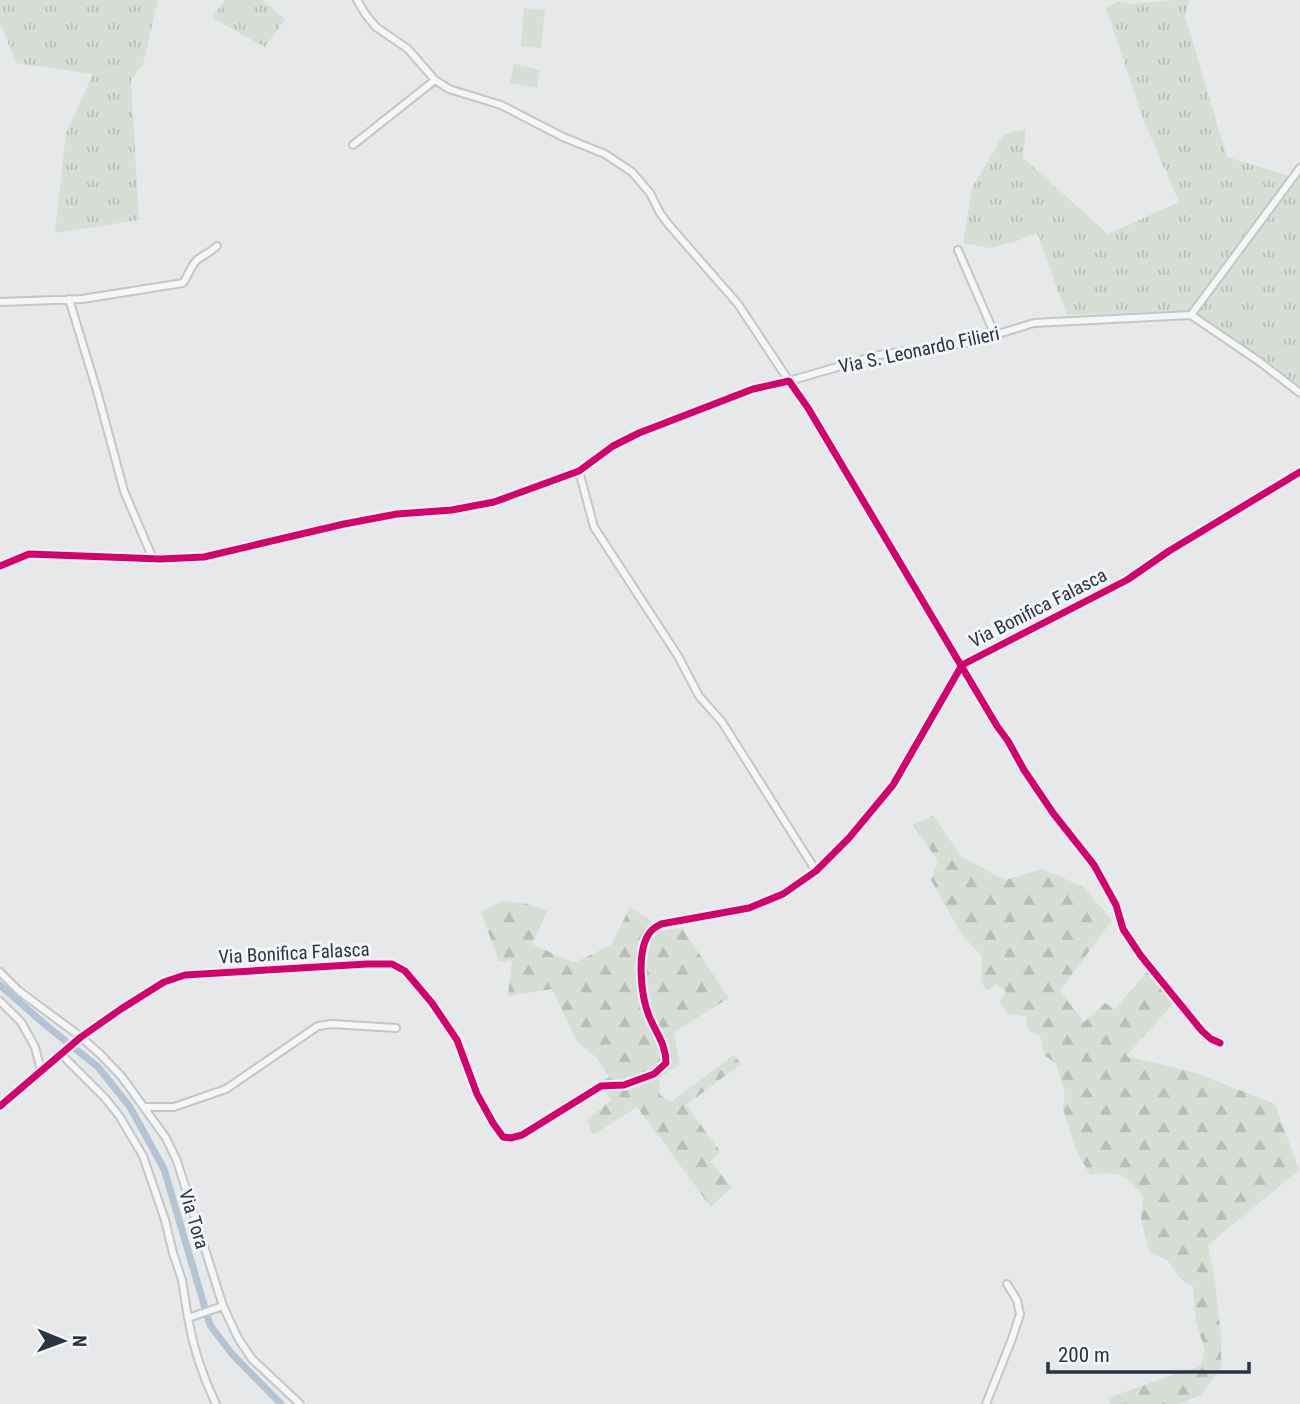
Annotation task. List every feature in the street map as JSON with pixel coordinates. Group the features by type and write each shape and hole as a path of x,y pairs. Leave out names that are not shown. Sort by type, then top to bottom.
{"street":[{"path":"357,0 376,27 408,50 435,80 449,89 501,105 615,160 642,181 669,225 738,304 808,408 1024,770 1053,813 1094,865 1116,905 1123,929 1135,947 1202,1031 1220,1043"},
{"path":"354,145 435,80"},
{"path":"1300,168 1191,315 1300,393"},
{"path":"0,302 107,296 183,283 195,261 218,246"},
{"path":"958,250 995,335"},
{"path":"69,299 124,491 153,559"},
{"name":"Via S. Leonardo Filieri","path":"0,566 29,554 153,559 204,557 384,517 452,510 494,502 579,471 613,446 639,433 753,390 879,355 981,341 1034,323 1191,315"},
{"path":"579,471 594,527 678,656 699,695 722,722 816,871"},
{"name":"Via Bonifica Falasca","path":"78,1040 164,982 185,975 393,964 405,971 432,1003 457,1040 477,1094 503,1137 522,1135 601,1086 624,1085 654,1074 666,1063 666,1051 648,1014 642,987 644,944 652,930 661,924 749,908 783,894 816,871 849,838 894,785 962,665 1127,580 1169,551 1300,472"},
{"name":"Via Tora","path":"0,972 122,1077 145,1107 166,1138 177,1161 222,1306 238,1338 253,1359 300,1404"},
{"path":"0,1001 21,1022 35,1047 41,1070"},
{"path":"145,1107 174,1107 226,1089 318,1026 332,1024 396,1028"},
{"path":"0,1106 78,1040"},
{"path":"63,1053 105,1098 139,1146 165,1220 191,1317 190,1329 206,1383 216,1404"},
{"path":"986,1404 1020,1314 1017,1300 1007,1284"},
{"path":"191,1317 222,1306"}],"green space":[{"path":"0,0 158,0 143,65 131,80 139,220 55,233 66,133 93,74 16,63 0,22"},
{"path":"225,0 262,0 285,19 265,47 212,18"},
{"path":"1190,0 1185,16 1227,157 1289,176 1190,311 1067,315 1037,233 990,248 963,243 972,188 1003,135 1026,129 1023,158 1108,234 1179,202 1143,119 1106,8 1119,1 1133,4"},
{"path":"524,8 545,10 541,48 521,46"},
{"path":"514,64 540,70 537,88 510,83"},
{"path":"1300,174 1300,390 1203,321 1198,315 1198,308"},
{"path":"933,816 962,857 1005,880 1042,869 1082,886 1112,920 1060,991 1084,1022 1105,1003 1115,1009 1147,972 1174,1003 1126,1056 1196,1073 1275,1104 1299,1170 1208,1245 1221,1335 1221,1368 1201,1395 1179,1404 1110,1404 1108,1398 1201,1366 1205,1350 1196,1322 1193,1287 1180,1278 1168,1261 1149,1251 1141,1220 1143,1196 1137,1188 1121,1175 1090,1175 1075,1148 1063,1109 1065,1095 1056,1063 1045,1056 1040,1036 1028,1030 1026,1016 1008,1014 999,1002 1006,992 997,984 987,991 981,982 982,956 962,935 931,880 938,861 913,825"},
{"path":"503,901 527,904 547,911 532,944 574,963 611,945 630,907 654,923 658,931 682,928 729,998 674,1032 680,1064 659,1078 660,1095 671,1102 734,1055 741,1064 686,1105 720,1151 710,1162 732,1187 711,1207 637,1107 593,1135 587,1120 611,1100 600,1082 610,1077 596,1057 578,1043 552,989 508,996 512,960 499,962 481,912"}],"waterway":[{"path":"0,985 98,1067 130,1107 164,1169 210,1325 232,1354 281,1404"}],"cycle path":[{"path":"0,566 29,554 160,559 204,557 344,524 397,514 452,510 494,502 579,471 613,446 639,433 753,389 789,381 808,408 1024,770 1053,813 1094,865 1116,905 1123,929 1141,956 1202,1031 1220,1043"},
{"path":"0,1106 81,1037 164,982 185,975 367,964 392,964 405,971 432,1003 457,1040 477,1094 503,1137 522,1135 601,1086 624,1085 654,1074 666,1063 666,1056 646,1007 641,972 643,948 653,929 661,924 749,908 783,894 816,871 849,838 893,785 962,665 1127,580 1169,551 1300,472"}]}
